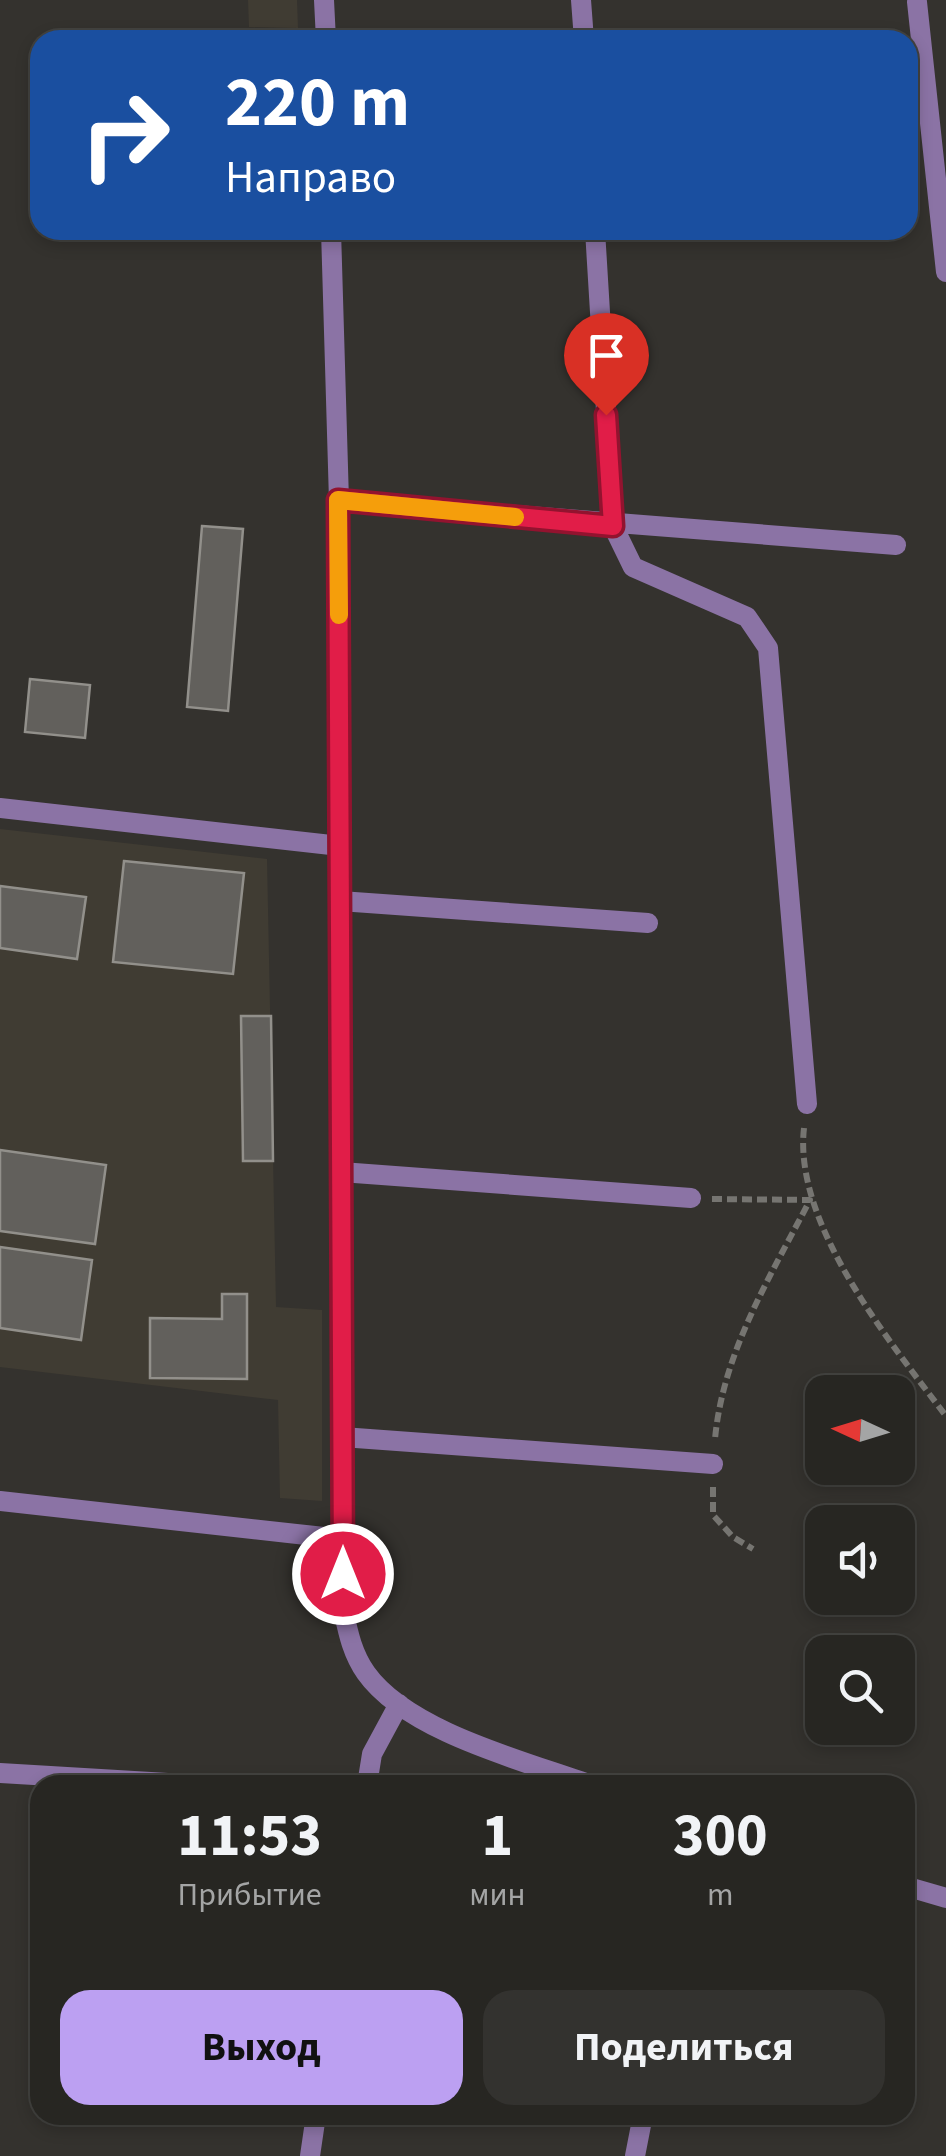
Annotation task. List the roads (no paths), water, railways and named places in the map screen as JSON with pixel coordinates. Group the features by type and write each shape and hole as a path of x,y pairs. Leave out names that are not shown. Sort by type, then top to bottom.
{"street":[{"path":"324,0 326,30"},
{"path":"582,0 584,30"},
{"path":"917,2 946,272"},
{"path":"331,240 338,500 343,1608 351,1648 368,1676 400,1704 460,1737 564,1775"},
{"path":"596,240 613,526 633,567 747,617 768,648 807,1104"},
{"path":"338,500 613,526 896,546"},
{"path":"0,808 340,846"},
{"path":"340,901 648,923"},
{"path":"341,1172 691,1198"},
{"path":"342,1437 713,1464"},
{"path":"0,1501 342,1539"},
{"path":"369,1775 372,1754 400,1704"},
{"path":"0,1773 34,1775"},
{"path":"915,1889 946,1898"},
{"path":"310,2156 315,2125"},
{"path":"635,2156 641,2125"}]}
